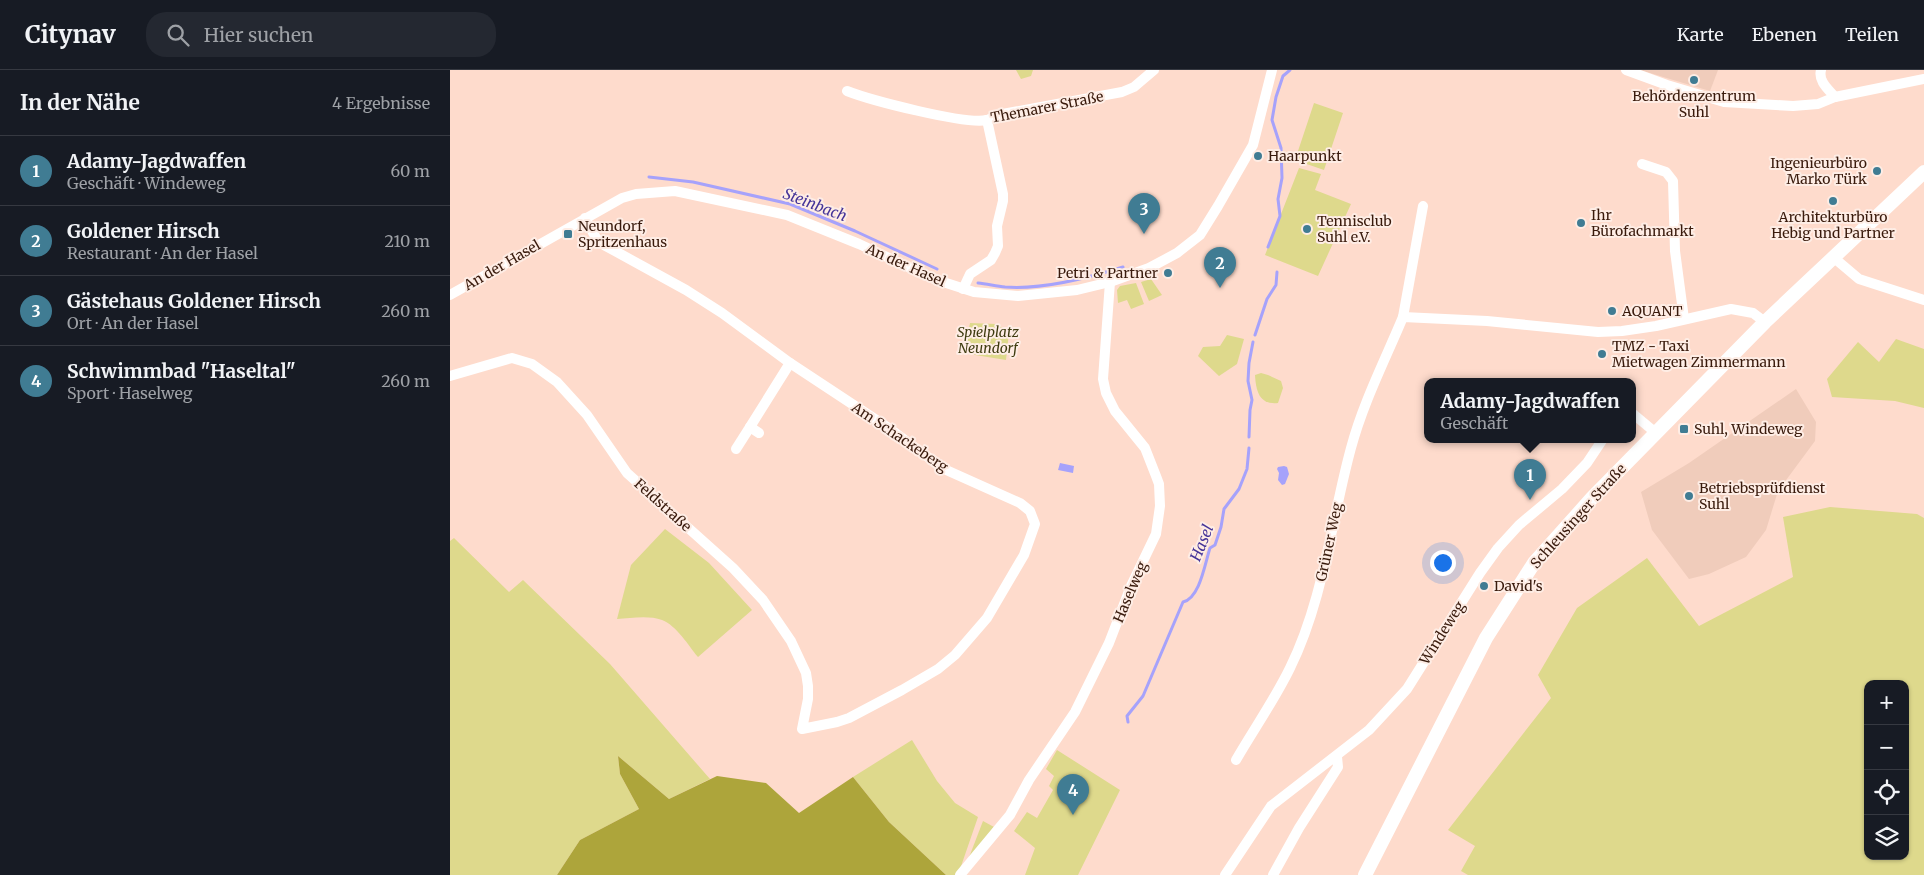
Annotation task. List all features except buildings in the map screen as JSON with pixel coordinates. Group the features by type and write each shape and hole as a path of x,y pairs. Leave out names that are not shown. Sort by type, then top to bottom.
{"main road":[{"path":"1833,257 1924,172"},
{"name":"Schleusinger Straße","path":"1365,875 1486,638 1534,562 1561,531 1656,433 1765,322 1833,257"}],"street":[{"name":"Themarer Straße","path":"847,91 860,96 937,114 961,119 986,120 997,115 1122,92 1134,87 1154,70"},
{"name":"An der Hasel","path":"450,295 622,198 636,194 675,191 787,215 859,244 934,279 963,289 987,294 1018,296 1077,290 1110,282 1160,263 1188,246 1200,235 1253,145 1272,70"},
{"path":"1626,70 1667,85 1724,102 1794,106 1818,104 1835,97 1924,79"},
{"path":"1821,70 1819,76 1835,97"},
{"path":"963,289 970,274 991,260 998,246 997,226 1004,201 986,120"},
{"path":"1642,164 1666,172 1673,181 1675,251 1684,319"},
{"name":"Grüner Weg","path":"1236,760 1291,668 1311,614 1324,571 1351,446 1372,388 1403,317 1423,206"},
{"name":"Am Schackeberg","path":"585,218 596,238 604,245 715,308 790,363 890,429 944,469 1020,503 1030,511 1035,524 1024,555 987,618 955,654 938,669 849,718 802,729"},
{"path":"1833,257 1853,275 1868,283 1924,300"},
{"name":"Haselweg","path":"960,875 1017,804 1029,780 1075,712 1109,643 1131,586 1156,534 1160,506 1159,484 1145,448 1115,411 1106,393 1103,379 1110,282"},
{"path":"1403,317 1487,321 1598,332 1656,326 1738,309 1753,313 1765,322"},
{"name":"Feldstraße","path":"450,376 512,358 532,364 557,382 587,415 628,473 733,568 763,600 791,641 806,673 808,699 802,729"},
{"path":"736,449 790,363"},
{"path":"1636,416 1656,433"},
{"path":"750,427 759,433"},
{"name":"Windeweg","path":"1225,875 1271,806 1369,730 1407,689 1493,555 1519,525 1571,480 1600,443"},
{"path":"1273,875 1308,813 1338,767 1336,757"}],"shaded area":[{"name":"Behördenzentrum Suhl","path":"1640,70 1718,70 1710,91"},
{"path":"1796,389 1816,422 1815,441 1778,491 1766,530 1746,557 1709,574 1689,579 1652,530 1641,492 1689,463"},
{"path":"1060,463 1074,466 1073,473 1058,470"},
{"path":"1284,466 1287,467 1289,474 1285,484 1282,485 1278,480 1279,473 1277,469"},
{"path":"618,756 669,799 717,776 766,783 799,813 853,777 889,822 946,875 557,875 580,840 639,809 620,774"}],"green space":[{"path":"1016,70 1033,70 1031,76 1021,79"},
{"path":"1314,103 1343,113 1324,170 1295,160"},
{"name":"Tennisclub Suhl e.V.","path":"1299,168 1321,174 1315,190 1351,204 1318,276 1265,255"},
{"path":"1151,279 1162,295 1149,301 1141,282"},
{"path":"1136,283 1144,304 1131,309 1127,300 1118,303 1117,290 1120,286"},
{"name":"Spielplatz Neundorf","path":"970,323 996,324 1009,332 1006,360 975,355 965,347"},
{"path":"1227,335 1244,339 1237,364 1219,376 1198,356 1203,347 1220,346"},
{"path":"1896,339 1924,349 1924,408 1895,401 1832,397 1827,379 1858,342 1879,362"},
{"path":"1261,373 1281,381 1283,388 1278,403 1267,402 1260,396 1256,386 1255,375"},
{"path":"1830,507 1917,514 1924,518 1924,875 1468,875 1461,871 1475,846 1448,830 1551,698 1538,675 1577,608 1647,558 1699,626 1793,577 1783,517"},
{"path":"665,529 709,563 752,610 698,657 677,631 662,620 646,617 617,619 631,565"},
{"path":"454,538 509,592 523,580 610,664 710,779 669,799 618,756 620,774 639,809 580,840 557,875 450,875 450,541"},
{"path":"912,740 937,781 955,803 978,817 958,875 946,875 889,822 853,777"},
{"path":"1057,750 1120,790 1078,875 1025,875 1035,848 1014,831 1027,812 1037,818 1053,790 1049,786 1054,776 1046,769"},
{"path":"983,821 994,827 968,860"}],"waterway":[{"name":"Hasel","path":"1268,247 1280,216 1278,199 1282,178 1281,148 1272,120 1276,97 1283,76 1290,70"},
{"name":"Steinbach","path":"649,177 693,182 790,204 855,231 937,269"},
{"name":"Steinbach","path":"978,283 1005,287 1034,287 1080,279 1123,267"},
{"name":"Hasel","path":"1255,335 1267,299 1276,285 1277,272"},
{"name":"Hasel","path":"1249,437 1252,400 1248,381 1253,342"},
{"name":"Hasel","path":"1128,722 1127,716 1143,696 1183,602 1189,599 1198,587 1210,548 1215,545 1224,509 1239,489 1247,469 1249,448"}],"place":[{"name":"Behördenzentrum Suhl","path":"1694,80"},
{"name":"Haarpunkt","path":"1258,156"},
{"name":"Ingenieurbüro Marko Türk","path":"1877,171"},
{"name":"Architekturbüro Hebig und Partner","path":"1833,201"},
{"name":"Ihr Bürofachmarkt","path":"1581,223"},
{"name":"Tennisclub Suhl e.V.","path":"1307,229"},
{"name":"Neundorf, Spritzenhaus","path":"568,234"},
{"name":"Gästehaus Goldener Hirsch","path":"1144,234"},
{"name":"Petri & Partner","path":"1168,273"},
{"name":"Goldener Hirsch","path":"1220,288"},
{"name":"AQUANT","path":"1612,311"},
{"name":"TMZ - Taxi Mietwagen Zimmermann","path":"1602,354"},
{"name":"Suhl, Windeweg","path":"1684,429"},
{"name":"Betriebsprüfdienst Suhl","path":"1689,496"},
{"name":"Adamy-Jagdwaffen","path":"1530,500"},
{"name":"David's","path":"1484,586"},
{"name":"Schwimmbad \"Haseltal\"","path":"1073,815"}]}
